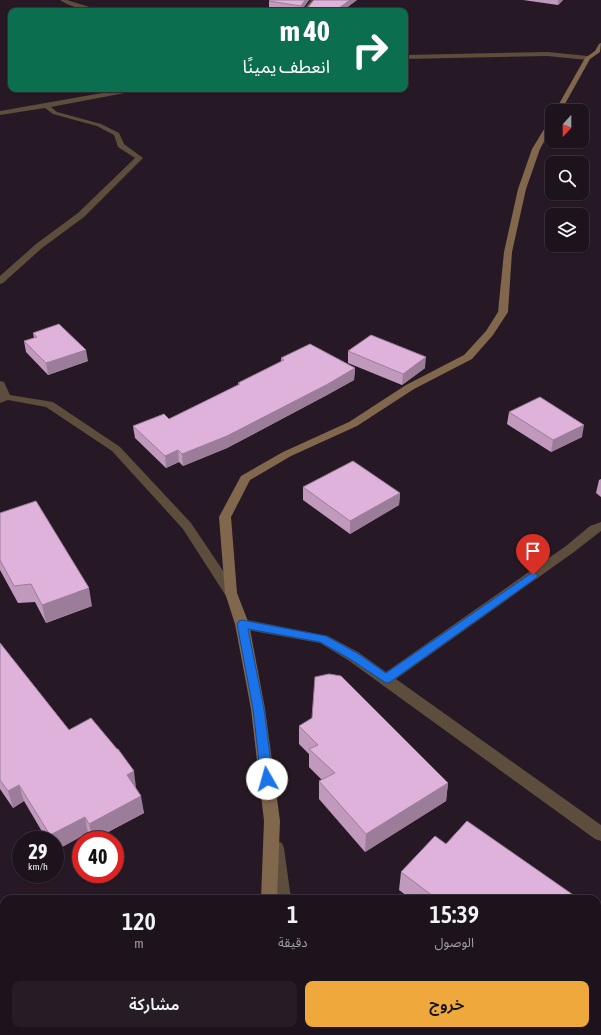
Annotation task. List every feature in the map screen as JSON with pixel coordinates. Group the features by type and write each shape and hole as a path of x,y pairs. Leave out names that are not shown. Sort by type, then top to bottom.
{"street":[{"path":"63,0 87,8"},
{"path":"307,8 314,0"},
{"path":"408,57 547,54 588,58 599,53 601,45"},
{"path":"562,104 588,58"},
{"path":"0,113 120,92"},
{"path":"0,282 39,246 81,215 139,158 122,145 117,134 99,125 55,113 46,106"},
{"path":"282,895 258,709 242,624 232,593 225,517 245,478 287,454 353,424 410,387 468,357 490,333 503,312 508,252 522,189 536,149 545,133"},
{"path":"0,384 3,398 49,404 116,449 187,526 232,593"},
{"path":"386,679 570,549 594,529 601,526"},
{"path":"242,624 323,639 353,656 601,834"},
{"path":"269,895 272,821"}],"building":[{"path":"305,0 301,6 269,1"},
{"path":"314,0 350,0 339,8 308,7"},
{"path":"59,324 86,350 46,363 24,341 37,337 33,333"},
{"path":"371,335 426,357 403,374 348,351"},
{"path":"310,344 355,368 328,384 227,436 182,454 178,450 165,456 133,426 164,414 169,419 240,384 238,383 284,360 281,358"},
{"path":"540,397 584,425 553,440 509,412"},
{"path":"353,461 400,493 350,521 303,487"},
{"path":"36,501 89,588 42,605 31,584 14,586 0,560 0,513"},
{"path":"0,643 69,730 91,718 118,749 134,771 127,775 141,796 89,824 85,817 58,831 48,831 19,785 8,791 0,780"},
{"path":"329,674 341,676 448,783 366,834 319,781 335,773 309,749 318,745 299,726 312,718 315,677"},
{"path":"467,821 573,895 432,895 401,872 435,836 446,844"}],"route":[{"path":"267,779 258,709 242,624 323,639 353,656 386,679 533,575"}]}
